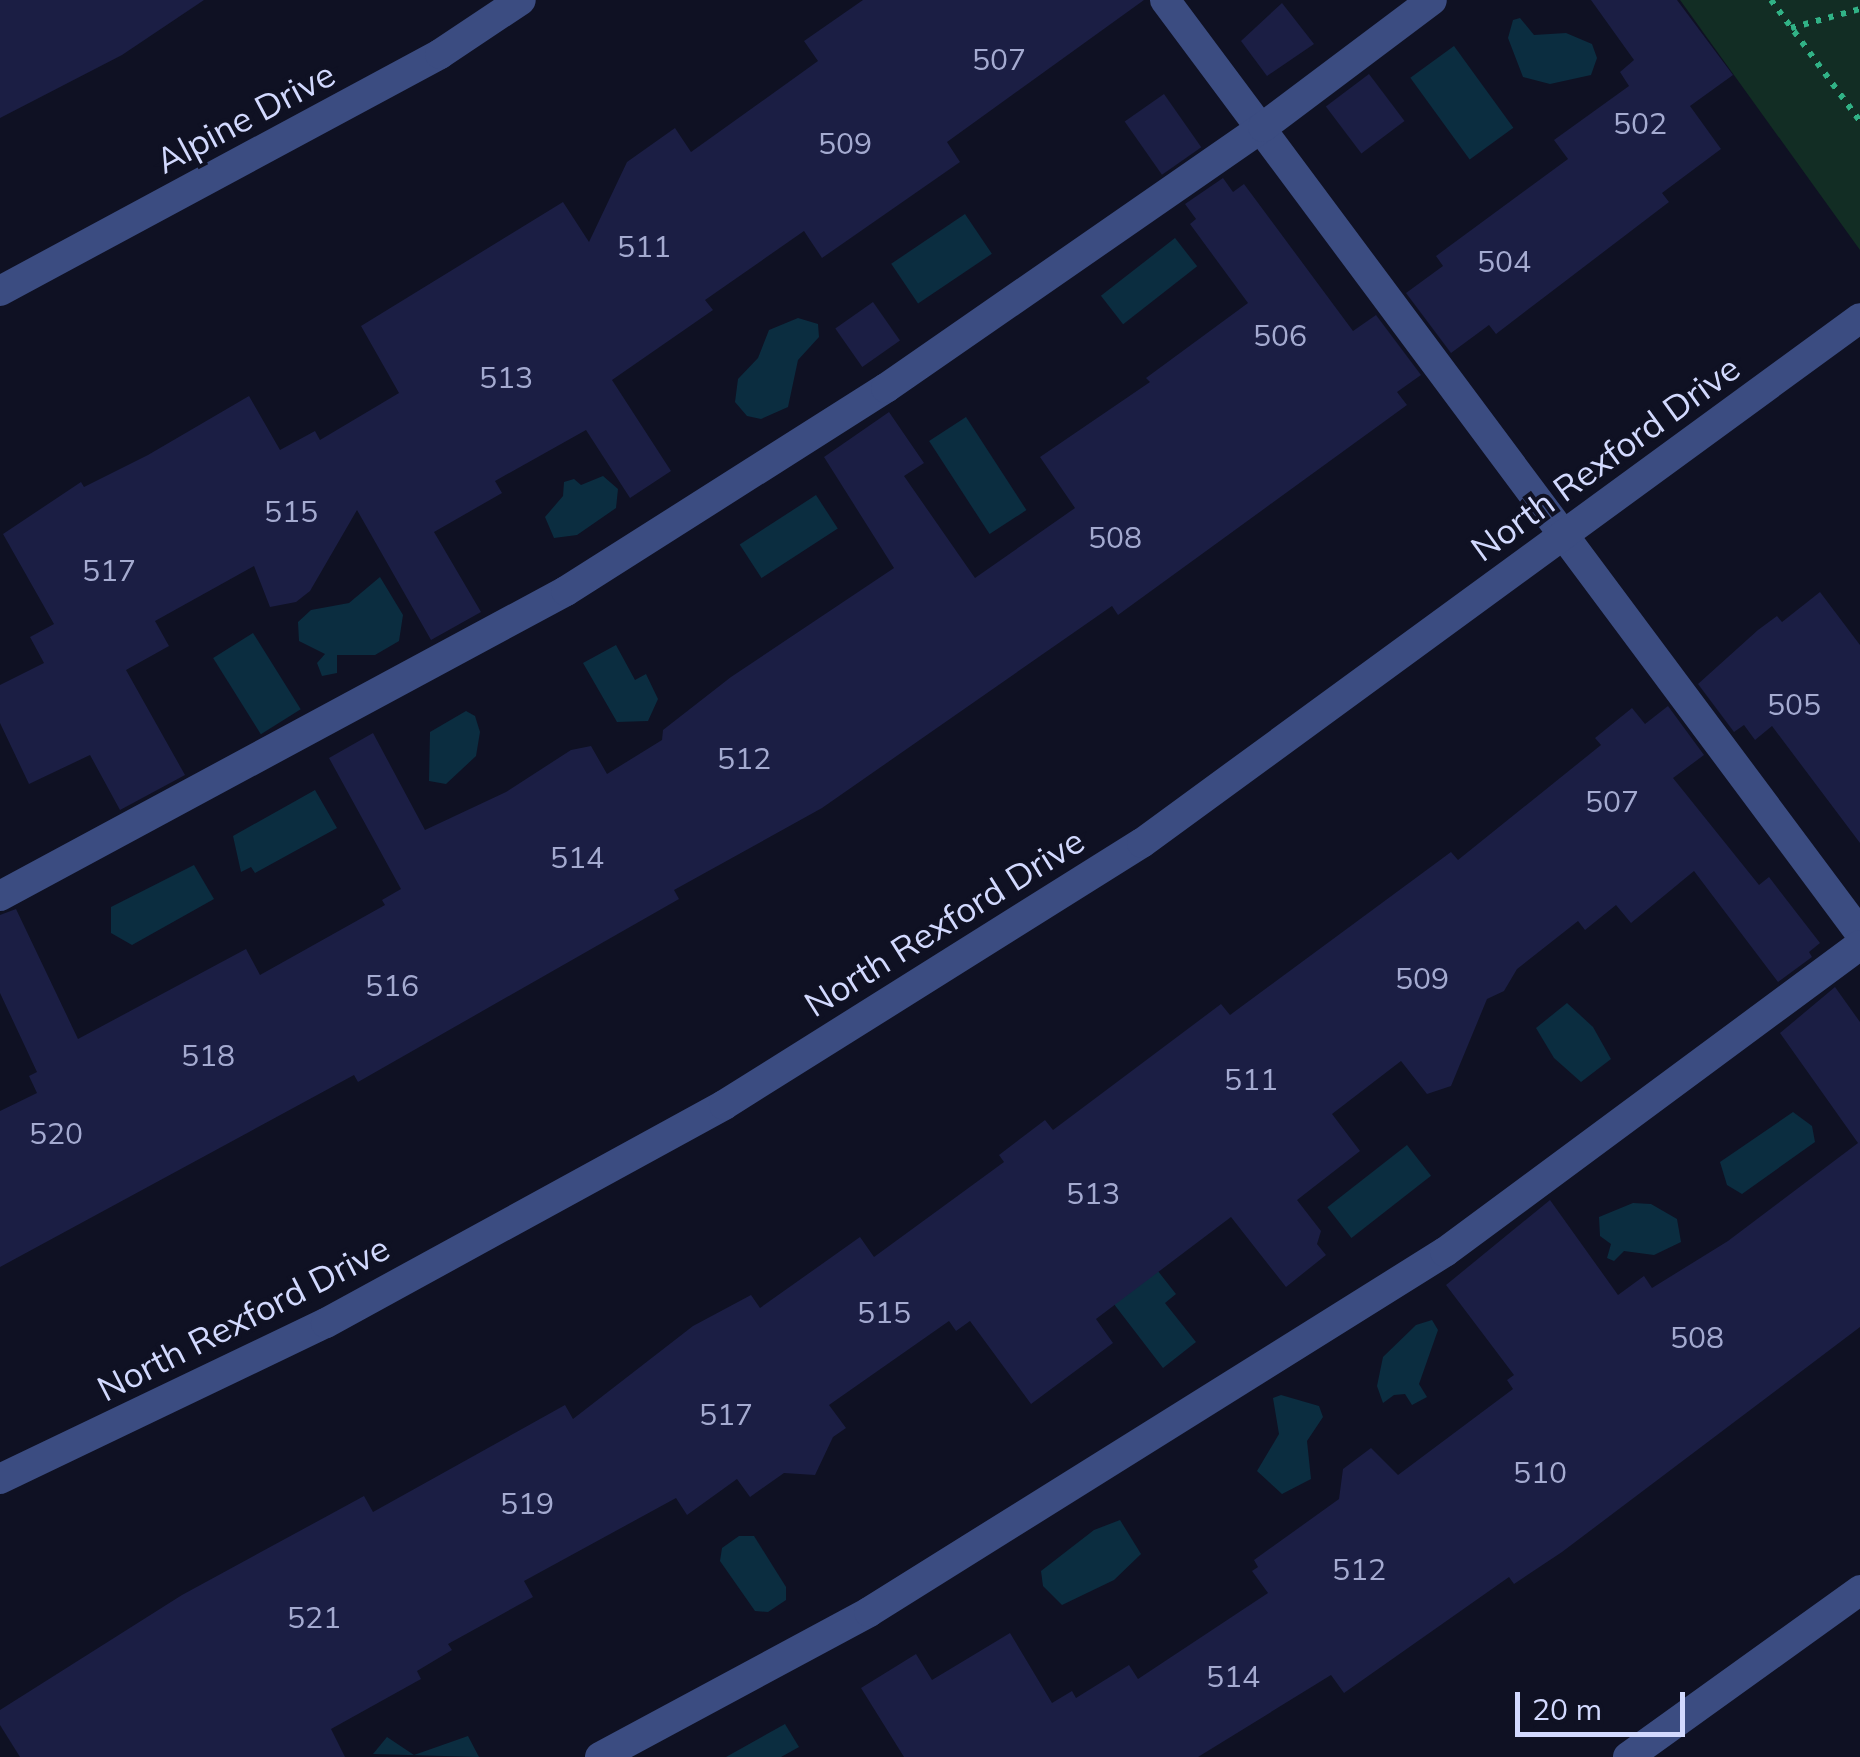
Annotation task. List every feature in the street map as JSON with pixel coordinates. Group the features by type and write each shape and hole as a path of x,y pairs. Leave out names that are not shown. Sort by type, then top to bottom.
{"street":[{"name":"Alpine Drive","path":"0,290 440,54 521,0"},
{"path":"1165,0 1860,932"},
{"path":"0,896 566,591 886,388 1262,127 1432,0"},
{"name":"North Rexford Drive","path":"0,1479 326,1322 724,1105 1142,843 1860,318"},
{"path":"600,1757 869,1612 1445,1252 1860,945"},
{"path":"1646,1752 1860,1590"}],"path":[{"path":"1770,0 1860,121"},
{"path":"1791,28 1860,9"}],"green space":[{"path":"1680,0 1860,0 1860,250"}],"water":[{"path":"1520,18 1534,35 1566,33 1592,44 1597,58 1591,75 1550,84 1523,77 1508,38 1513,20"},
{"path":"1454,46 1513,128 1470,159 1410,78"},
{"path":"965,214 992,254 918,304 891,264"},
{"path":"1175,238 1197,266 1123,324 1101,296"},
{"path":"798,318 818,324 819,337 798,360 788,407 761,419 747,416 735,402 738,379 758,358 769,330"},
{"path":"966,417 1026,510 990,534 929,441"},
{"path":"603,476 618,489 616,508 577,535 554,538 545,517 563,496 564,482 574,479 581,485"},
{"path":"816,495 838,529 761,578 740,545"},
{"path":"380,577 403,615 399,641 375,655 337,655 337,673 322,676 317,663 325,654 299,641 298,622 311,610 349,603"},
{"path":"253,633 301,709 261,734 213,658"},
{"path":"616,645 635,680 646,674 658,699 648,721 617,722 583,663"},
{"path":"466,711 475,716 480,732 476,756 446,784 429,781 430,732"},
{"path":"315,790 337,828 255,873 251,867 241,872 233,836"},
{"path":"194,865 214,899 132,945 111,933 111,907"},
{"path":"1567,1003 1593,1027 1611,1059 1581,1082 1554,1058 1536,1028"},
{"path":"1793,1112 1812,1126 1815,1142 1742,1194 1727,1185 1720,1162"},
{"path":"1407,1145 1431,1176 1351,1238 1327,1207"},
{"path":"1633,1203 1651,1204 1677,1219 1681,1242 1654,1255 1624,1251 1614,1261 1607,1258 1611,1244 1600,1236 1599,1217"},
{"path":"1150,1261 1176,1294 1165,1303 1196,1342 1163,1368 1107,1295"},
{"path":"1432,1320 1438,1330 1419,1384 1427,1397 1412,1405 1405,1394 1394,1395 1383,1403 1377,1386 1383,1357 1416,1325"},
{"path":"1281,1395 1319,1406 1323,1417 1307,1441 1311,1479 1282,1494 1257,1471 1279,1434 1273,1398"},
{"path":"1120,1520 1141,1554 1114,1580 1062,1605 1043,1586 1041,1571 1094,1530"},
{"path":"739,1536 754,1536 786,1587 786,1600 768,1612 755,1611 720,1561 722,1548"},
{"path":"785,1724 799,1747 781,1757 726,1757"},
{"path":"468,1736 479,1757 373,1754 387,1737 414,1755"}],"building":[{"path":"0,0 204,0 122,55 0,118"},
{"path":"863,0 1144,0 947,142 960,162 822,258 804,231 705,300 713,310 612,380 671,471 630,498 586,430 495,481 502,493 434,532 481,612 431,640 357,510 310,591 296,602 270,607 254,566 155,621 169,646 126,670 185,775 120,810 90,755 29,784 0,723 0,685 44,663 30,637 54,624 3,534 81,482 84,487 148,455 249,396 280,450 315,431 320,440 399,393 361,326 563,202 589,242 627,162 675,128 691,152 818,61 804,41"},
{"path":"1591,0 1677,0 1733,75 1690,106 1721,149 1662,193 1669,202 1496,334 1489,325 1451,353 1406,293 1443,266 1436,256 1568,159 1554,140 1629,86 1620,72 1634,60"},
{"path":"1282,3 1314,44 1267,76 1241,41"},
{"path":"1369,74 1405,121 1361,154 1326,106"},
{"path":"1164,94 1201,147 1162,175 1125,122"},
{"path":"1223,178 1233,192 1244,184 1353,331 1376,315 1421,375 1397,392 1407,405 1118,615 1112,606 822,808 674,890 679,899 358,1082 354,1075 0,1267 0,1111 37,1093 29,1076 37,1072 0,993 0,915 16,909 78,1039 246,949 260,975 385,905 382,900 401,889 329,758 373,733 425,830 506,792 571,750 591,746 607,774 662,740 663,730 731,677 894,568 824,457 889,412 924,463 904,476 975,578 1075,508 1040,457 1150,382 1146,378 1248,303 1190,224 1196,219 1185,204"},
{"path":"873,302 900,341 862,367 835,328"},
{"path":"1820,592 1860,645 1860,843 1772,726 1755,740 1744,725 1734,732 1698,684 1758,630 1777,616 1782,622"},
{"path":"1668,706 1704,755 1673,778 1759,885 1769,877 1820,943 1809,952 1812,957 1778,982 1694,871 1631,923 1616,905 1585,930 1578,921 1517,969 1504,991 1487,999 1451,1086 1427,1094 1401,1061 1332,1114 1360,1151 1297,1200 1321,1231 1317,1244 1326,1255 1286,1287 1231,1217 1096,1319 1113,1343 1031,1404 970,1321 956,1331 949,1321 829,1405 846,1428 833,1437 815,1475 784,1473 750,1497 737,1479 687,1515 676,1498 524,1581 533,1597 448,1644 452,1650 417,1671 421,1679 331,1729 345,1757 20,1757 0,1725 0,1710 182,1595 364,1496 373,1512 565,1405 573,1419 693,1326 751,1295 760,1308 860,1237 874,1257 1004,1162 999,1155 1045,1120 1053,1130 1221,1004 1230,1015 1451,852 1458,860 1601,745 1595,738 1632,708 1645,724"},
{"path":"1835,987 1860,1022 1860,1327 1562,1552 1514,1584 1509,1577 1344,1693 1331,1675 1198,1757 904,1757 861,1688 916,1654 932,1680 1010,1633 1052,1703 1072,1691 1076,1698 1129,1665 1138,1679 1268,1593 1252,1571 1258,1567 1254,1560 1339,1499 1343,1469 1371,1448 1398,1475 1513,1389 1507,1380 1514,1375 1446,1285 1550,1200 1618,1295 1644,1276 1652,1288 1728,1241 1858,1143 1780,1033"}]}
